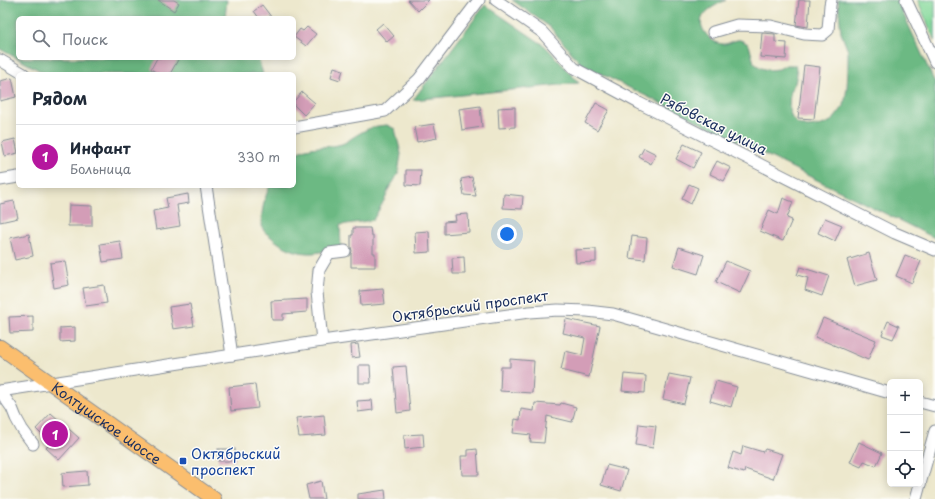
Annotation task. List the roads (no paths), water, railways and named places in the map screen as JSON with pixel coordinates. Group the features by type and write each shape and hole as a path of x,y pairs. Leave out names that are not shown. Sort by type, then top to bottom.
{"main road":[{"name":"Колтушское шоссе","path":"0,347 214,499"}],"street":[{"path":"296,127 385,111 419,79 479,0"},
{"name":"Рябовская улица","path":"496,0 542,32 574,68 639,103 895,233 935,250"},
{"path":"713,32 737,25 771,26 804,34 822,35 828,30 831,0"},
{"path":"906,0 935,62"},
{"path":"0,60 21,72"},
{"path":"0,180 16,177"},
{"path":"206,188 232,355"},
{"path":"322,341 317,292 319,270 329,253 345,251"},
{"name":"Октябрьский проспект","path":"0,391 322,341 529,312 587,310 613,314 887,392"},
{"path":"0,391 12,408 22,429 33,444"},
{"path":"923,403 935,406"},
{"path":"923,473 935,431"},
{"path":"916,499 919,487"}],"place":[{"name":"Инфант","path":"55,434"},
{"name":"Октябрьский проспект","path":"183,461"}]}
